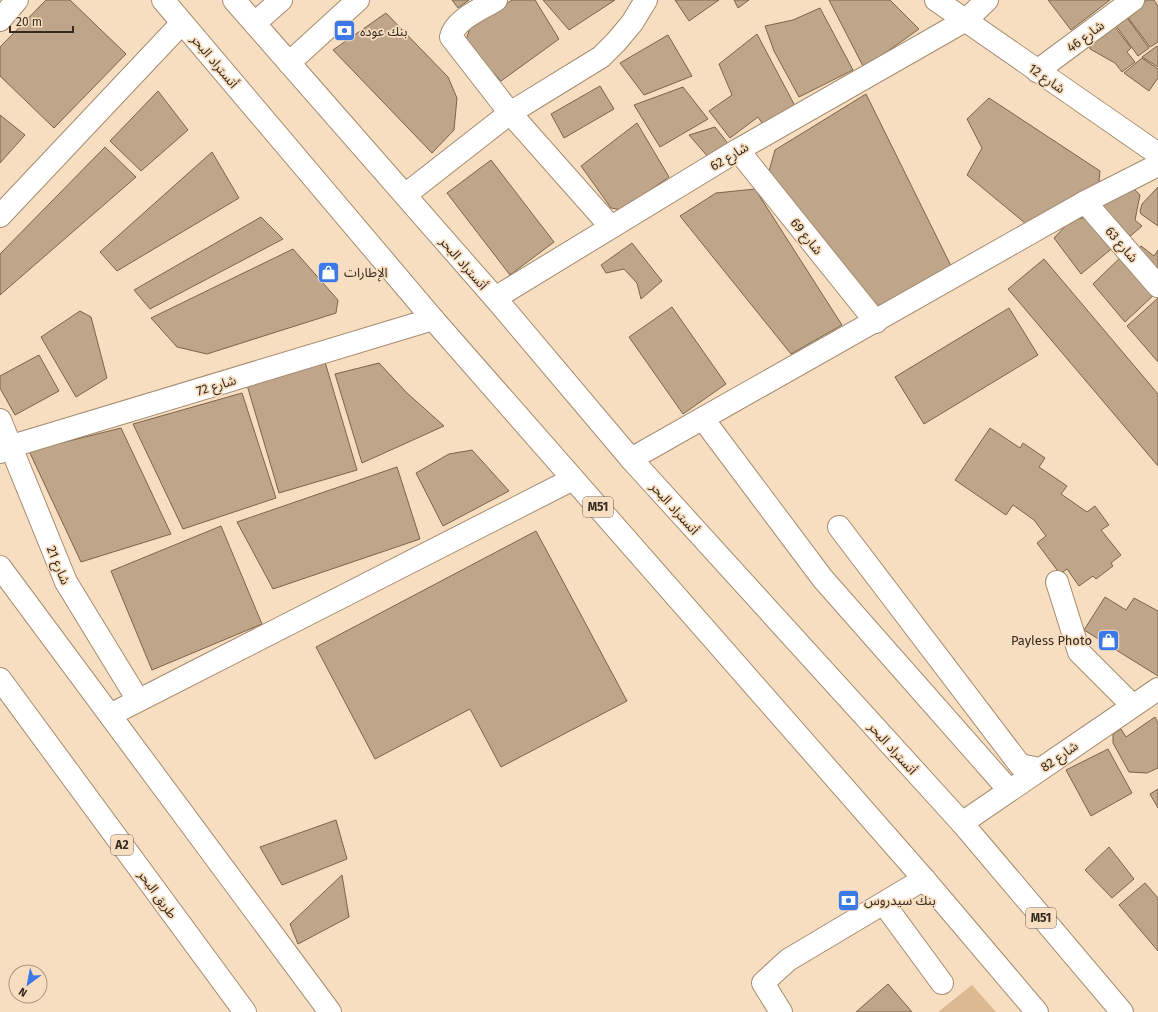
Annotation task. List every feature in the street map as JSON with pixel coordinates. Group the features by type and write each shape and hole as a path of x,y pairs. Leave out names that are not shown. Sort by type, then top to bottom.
{"main road":[{"path":"0,20 17,0"},
{"name":"أتستراد البحر","path":"163,0 432,320 924,879 1037,1012"},
{"name":"أتستراد البحر","path":"234,0 495,298 631,460 962,823 1122,1012"},
{"path":"255,23 280,0"},
{"path":"289,63 358,0"},
{"path":"496,0 458,24 453,30 451,37 510,113 611,227"},
{"path":"405,195 510,113 601,57 632,23 646,0"},
{"name":"شارع 12","path":"936,0 1158,154"},
{"path":"966,20 987,0"},
{"name":"شارع 46","path":"1037,71 1133,0"},
{"name":"شارع 62","path":"495,298 738,150 966,20"},
{"path":"0,216 182,22"},
{"name":"شارع 69","path":"738,150 876,322"},
{"path":"631,460 1085,202 1158,165"},
{"name":"شارع 63","path":"1085,202 1158,286"},
{"name":"شارع 72","path":"6,449 432,320"},
{"path":"703,419 823,579 1009,790"},
{"name":"شارع 21","path":"0,420 6,449 66,582 138,700"},
{"path":"110,715 573,479"},
{"path":"839,527 1020,765 1039,769"},
{"path":"0,567 330,1012"},
{"path":"1057,582 1079,652 1132,705"},
{"name":"طريق البحر","path":"0,679 245,1012"},
{"name":"شارع 82","path":"962,823 1132,705 1158,689"},
{"path":"781,1012 763,982 788,960 924,879"},
{"path":"884,904 942,983"}],"shaded area":[{"path":"972,985 996,1012 938,1012"}],"building":[{"path":"46,0 70,0 126,54 54,128 0,76 0,47"},
{"path":"452,0 469,0 458,8"},
{"path":"512,0 535,0 559,39 501,81 465,43 470,28"},
{"path":"543,0 615,0 569,30"},
{"path":"675,0 719,0 689,21"},
{"path":"734,0 749,0 738,8"},
{"path":"829,0 890,0 919,29 864,68"},
{"path":"1048,0 1110,0 1071,30"},
{"path":"1147,0 1154,0 1158,6 1158,42 1150,47 1126,15"},
{"path":"820,8 853,70 799,97 774,51 765,26 793,20"},
{"path":"386,13 448,77 457,98 454,130 432,153 333,50"},
{"path":"1125,15 1149,48 1138,56 1114,23"},
{"path":"1112,23 1131,48 1127,52 1135,62 1122,72 1115,63 1090,49 1089,40"},
{"path":"757,34 795,106 764,126 758,117 730,138 709,111 732,95 719,64"},
{"path":"668,35 692,76 644,95 620,63"},
{"path":"1157,46 1158,47 1158,67 1142,57"},
{"path":"1142,58 1158,69 1158,78 1149,91 1124,73"},
{"path":"600,86 614,109 564,138 551,114"},
{"path":"683,87 708,119 660,147 634,105"},
{"path":"158,91 188,130 141,171 110,141"},
{"path":"866,94 955,274 878,306 766,182 775,150"},
{"path":"989,98 1100,171 1098,193 1031,228 967,175 982,148 967,119"},
{"path":"0,115 25,135 0,163"},
{"path":"637,123 669,177 622,210 611,208 581,166"},
{"path":"715,127 730,146 709,158 689,135"},
{"path":"105,147 136,177 0,295 0,254"},
{"path":"212,152 239,198 117,271 100,252"},
{"path":"491,160 554,242 510,275 447,193"},
{"path":"1158,187 1158,226 1141,214 1140,211 1142,204"},
{"path":"1133,188 1140,195 1135,220 1142,226 1127,239 1101,214 1102,202"},
{"path":"755,189 842,325 791,354 680,216 716,193"},
{"path":"261,217 283,239 150,309 134,290"},
{"path":"1089,217 1115,246 1081,274 1054,238 1071,220"},
{"path":"632,243 662,281 641,299 637,283 624,269 606,273 601,265"},
{"path":"1141,246 1154,256 1158,250 1158,274 1136,253"},
{"path":"293,249 338,300 336,313 207,354 177,347 151,318"},
{"path":"1125,253 1157,292 1125,322 1093,284"},
{"path":"1044,259 1158,394 1158,466 1008,289"},
{"path":"1158,298 1158,362 1127,326"},
{"path":"672,307 726,384 683,414 629,337"},
{"path":"1009,308 1038,355 924,424 895,377"},
{"path":"80,311 91,317 107,378 76,397 41,337"},
{"path":"39,355 59,391 15,415 0,388 0,376"},
{"path":"325,362 357,470 279,493 247,385"},
{"path":"379,363 407,393 444,426 362,463 335,374"},
{"path":"242,393 276,498 183,529 133,424"},
{"path":"121,428 171,534 81,562 29,451"},
{"path":"990,428 1020,448 1023,443 1045,458 1039,467 1067,486 1061,494 1087,512 1095,506 1109,525 1101,530 1121,555 1111,563 1113,566 1096,579 1093,576 1079,586 1067,569 1060,574 1037,543 1046,536 1034,520 1013,505 1006,515 955,480"},
{"path":"472,450 509,491 443,526 416,473 449,454"},
{"path":"397,467 420,539 273,589 237,522"},
{"path":"221,526 262,624 152,670 111,571"},
{"path":"536,531 627,701 501,767 470,709 375,759 316,647"},
{"path":"1105,597 1126,610 1134,598 1158,611 1158,676 1084,630"},
{"path":"1155,717 1158,723 1158,768 1147,773 1129,772 1113,743 1113,734 1121,729 1126,737"},
{"path":"1108,749 1132,793 1091,816 1066,770"},
{"path":"1158,789 1158,808 1150,794"},
{"path":"336,820 347,859 282,885 260,847"},
{"path":"1109,847 1134,879 1112,898 1085,870"},
{"path":"342,875 349,917 298,944 290,924"},
{"path":"1145,883 1158,898 1158,951 1119,905"},
{"path":"888,984 912,1012 856,1012"}],"place":[{"name":"بنك عوده","path":"345,31"},
{"name":"الإطارات","path":"328,272"},
{"name":"Payless Photo","path":"1108,640"},
{"name":"بنك سيدروس","path":"848,900"}]}
